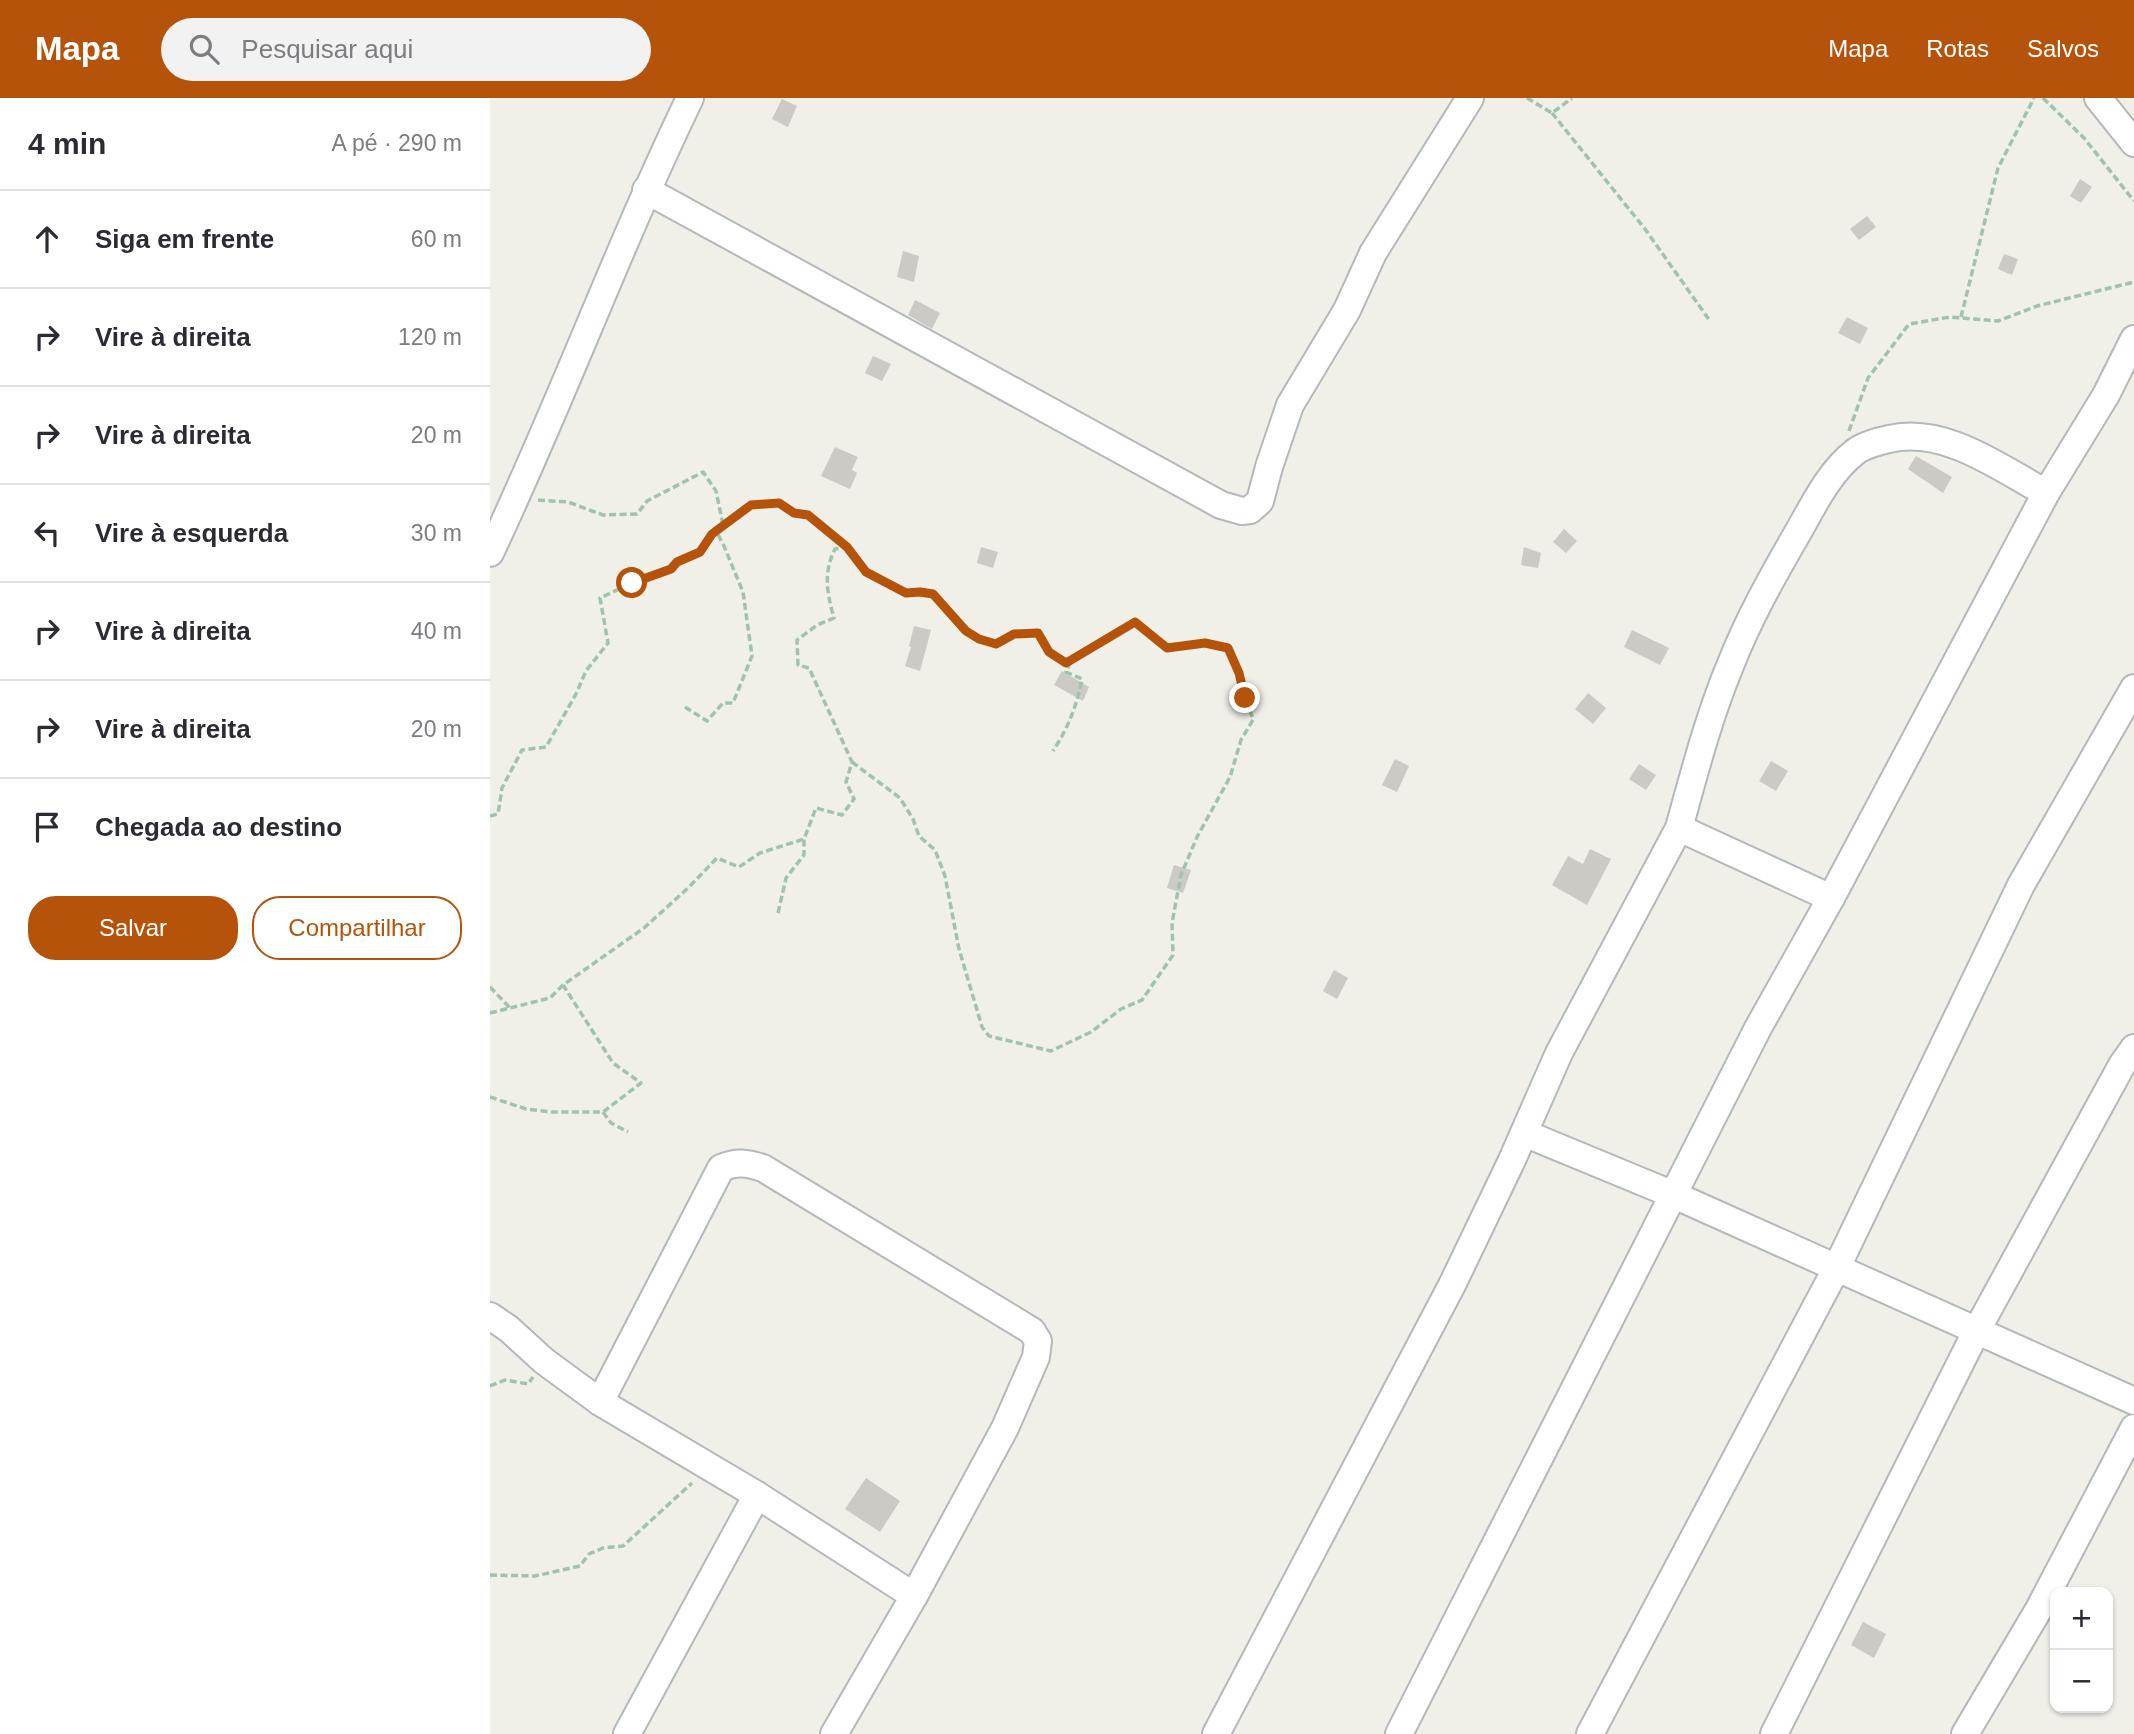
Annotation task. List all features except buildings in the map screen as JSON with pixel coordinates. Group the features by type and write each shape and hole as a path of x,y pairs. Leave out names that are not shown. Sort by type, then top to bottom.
{"street":[{"path":"490,553 522,486 646,190 690,98"},
{"path":"646,190 1221,505 1242,511 1250,510 1260,501 1269,467 1296,395 1347,310 1373,253 1470,98"},
{"path":"2098,98 2134,143"},
{"path":"1399,1734 1758,1028 1832,898 2046,493 2106,395 2134,339"},
{"path":"1216,1734 1453,1283 1559,1053 1679,828 1712,713 1730,666 1762,596 1837,470 1856,450 1891,438 1924,438 1966,449 2046,493"},
{"path":"1590,1734 1836,1269 2015,896 2134,688"},
{"path":"1679,828 1832,898"},
{"path":"1774,1734 1977,1330 2122,1065 2134,1048"},
{"path":"1524,1133 1674,1195 2134,1401"},
{"path":"600,1402 721,1168 734,1163 747,1163 763,1168 1032,1331 1038,1341 1038,1349 1005,1428 914,1596 834,1734"},
{"path":"490,1316 509,1329 544,1361 600,1402 757,1495 914,1596"},
{"path":"1965,1734 2039,1609 2134,1429"},
{"path":"627,1734 757,1495"}],"path":[{"path":"1527,98 1552,113 1645,229 1710,321"},
{"path":"1552,113 1572,98"},
{"path":"1961,318 1998,168 2034,98"},
{"path":"2043,98 2084,138 2134,201"},
{"path":"1868,378 1909,324 1950,317 1998,321 2036,306 2134,282"},
{"path":"522,486 534,500 568,502 603,515 637,514 647,500 703,472 716,491 723,525"},
{"path":"490,816 498,814 502,788 522,750 546,747 586,671 608,643 600,598 671,569 677,562 700,552 716,531 751,505 779,503 794,513 808,515 847,547 866,572 906,593 933,594 966,631 979,639 996,644 1014,634 1038,633 1049,652 1066,663 1135,622 1167,648 1205,643 1228,648 1239,673 1252,720 1241,740 1230,778 1197,837 1181,875 1172,923 1173,955 1142,1000 1121,1009 1091,1032 1051,1051 989,1036 982,1027 959,949 945,876 935,850 919,836 901,798 852,762 809,668 798,665 797,640 817,625 834,618 826,588 829,561 835,549 847,547"},
{"path":"685,707 707,721 723,703 733,703 752,656 743,592 716,531"},
{"path":"1053,751 1070,720 1082,679 1066,672 1071,661"},
{"path":"778,913 786,878 804,855 804,839 816,808 842,816 853,799 846,782 852,762"},
{"path":"490,1013 550,998 563,985 644,928 717,858 738,867 760,853 804,839"},
{"path":"490,1097 526,1109 603,1112 642,1083 613,1063 563,985"},
{"path":"490,987 511,1009"},
{"path":"603,1112 611,1123 628,1132"},
{"path":"490,1386 505,1380 528,1384 544,1361"},
{"path":"490,1575 535,1576 580,1566 590,1554 603,1548 623,1546 709,1467"}],"route":[{"path":"632,583 671,569 677,562 700,552 712,534 751,505 779,503 794,513 808,515 847,547 866,572 906,593 933,594 966,631 979,639 996,644 1014,634 1027,631 1038,633 1049,652 1066,663 1135,622 1167,648 1205,643 1228,648 1239,673 1245,698"}]}
